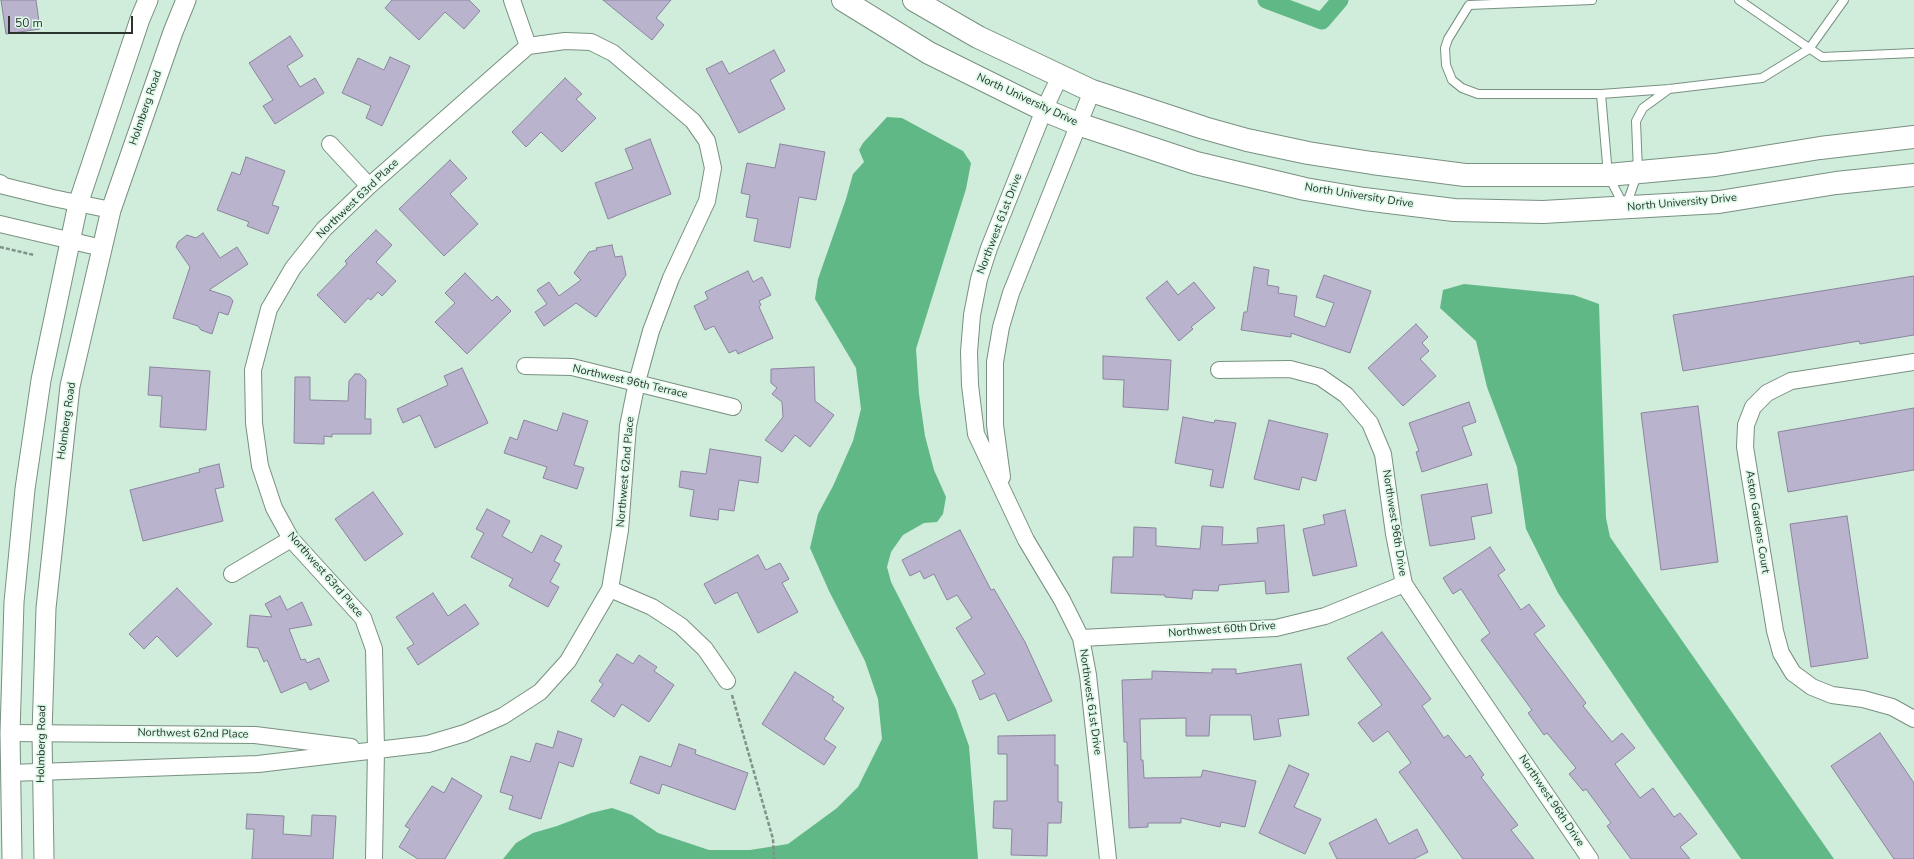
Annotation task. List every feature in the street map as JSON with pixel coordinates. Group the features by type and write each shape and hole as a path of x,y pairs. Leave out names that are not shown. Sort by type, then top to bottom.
{"main road":[{"name":"North University Drive","path":"843,0 929,52 1044,110 1078,124 1196,163 1305,188 1364,199 1454,210 1543,212 1625,209 1719,202 1836,182 1914,175"},
{"path":"914,0 978,37 1092,91 1204,128 1246,140 1308,153 1465,175 1608,175 1715,165 1820,148 1914,137"}],"street":[{"path":"12,859 10,734 14,602 25,489 41,380 78,204 140,19 148,0"},
{"name":"Holmberg Road","path":"44,859 42,733 46,608 69,394 111,210 173,32 186,0"},
{"path":"512,0 528,46"},
{"name":"Northwest 62nd Place","path":"10,773 258,764 428,744 465,733 504,716 540,692 568,661 610,589 620,530 628,426 637,382 651,331 671,278 707,200 713,168 707,141 693,121 613,53 591,42 565,41 528,46"},
{"name":"Northwest 63rd Place","path":"374,859 376,750 374,649 363,618 291,539 274,508 260,466 254,423 253,370 268,309 293,268 324,229 370,186 528,46"},
{"name":"Northwest 61st Drive","path":"1060,76 1044,110 989,248 979,279 972,315 969,352 970,385 976,434 1026,540 1062,600 1081,638 1088,675 1100,772 1108,859"},
{"name":"Northwest 61st Drive","path":"1003,492 995,426 995,362 1001,327 1011,293 1092,91"},
{"path":"330,144 370,186"},
{"path":"0,183 4,186 78,204 111,210"},
{"path":"0,224 102,248"},
{"name":"Aston Gardens Court","path":"1914,362 1791,381 1767,393 1753,407 1746,425 1745,447 1775,631 1781,653 1793,672 1812,687 1832,695 1863,699 1892,707 1914,719"},
{"name":"Northwest 96th Terrace","path":"525,366 572,367 733,407"},
{"name":"Northwest 96th Drive","path":"1219,370 1290,369 1320,377 1346,395 1370,423 1383,454 1394,534 1404,584 1590,859"},
{"path":"232,574 291,539"},
{"name":"Northwest 60th Drive","path":"1081,638 1276,628 1325,616 1404,584"},
{"path":"610,589 652,607 681,626 705,649 727,681"},
{"name":"Northwest 62nd Place","path":"10,734 255,735 376,750"}],"lane":[{"path":"1592,0 1469,5 1448,38 1445,48 1446,65 1452,80 1462,88 1478,94 1601,94 1669,89 1762,78 1809,49 1844,0"},
{"path":"1739,0 1822,57 1914,53"},
{"path":"1625,209 1638,172 1636,121 1643,108 1669,89"},
{"path":"1601,94 1608,175 1625,209"}],"path":[{"path":"0,247 34,255"},
{"path":"727,681 773,839 774,859"}],"shaded area":[{"path":"887,117 902,118 963,151 971,163 966,189 916,349 919,394 925,436 934,470 946,497 943,514 937,522 924,523 903,535 891,552 887,567 891,582 956,709 969,746 978,859 503,859 516,843 533,833 557,826 591,813 612,808 632,815 658,833 709,850 750,850 788,844 837,808 858,787 882,739 878,699 865,661 829,591 810,548 818,514 833,486 853,441 861,409 856,368 815,299 818,279 846,199 853,174 864,162 859,150 863,143"},
{"path":"1464,284 1574,295 1599,304 1606,518 1610,537 1834,859 1741,859 1649,728 1558,593 1526,529 1517,467 1487,387 1476,341 1440,308 1443,290"}],"building":[{"path":"1,0 36,0 40,29 6,34"},
{"path":"392,0 469,0 480,11 464,29 445,12 419,40 385,8"},
{"path":"603,0 671,0 656,18 664,25 652,40"},
{"path":"290,36 303,56 287,66 300,87 315,78 324,93 275,124 263,106 273,100 249,63"},
{"path":"774,50 785,71 770,80 785,109 739,133 706,69 722,61 729,74"},
{"path":"390,57 410,66 382,126 366,118 371,106 342,93 358,58 384,70"},
{"path":"565,78 582,94 576,99 596,118 562,152 541,132 526,147 512,132"},
{"path":"650,139 671,194 608,219 595,183 633,169 625,149"},
{"path":"780,144 825,152 816,200 799,197 790,248 754,241 758,219 746,217 750,195 741,193 747,163 775,168"},
{"path":"246,157 285,171 272,205 279,207 268,234 247,226 249,222 217,210 232,172 240,175"},
{"path":"450,160 467,178 450,194 478,224 444,256 399,209"},
{"path":"376,230 392,245 376,262 396,281 382,296 378,292 371,300 368,298 345,323 317,295 347,264 345,261"},
{"path":"203,233 220,258 237,247 248,264 209,290 230,297 233,301 228,315 219,312 212,334 201,330 198,326 173,318 190,267 176,247 178,242 187,235 196,238"},
{"path":"612,245 615,257 622,256 626,275 596,317 576,303 544,326 535,312 547,304 537,290 549,282 559,296 581,280 574,273 589,252 597,250 596,248"},
{"path":"1254,267 1269,270 1267,285 1279,287 1278,293 1297,296 1294,316 1325,327 1334,303 1316,297 1324,275 1371,291 1350,353 1291,333 1291,337 1241,330 1244,312 1247,312"},
{"path":"748,271 753,282 762,277 771,295 759,301 761,305 759,307 773,338 738,354 736,350 729,353 714,326 705,330 694,306 708,299 705,292"},
{"path":"465,273 492,301 497,296 511,311 467,354 435,322 455,303 445,293"},
{"path":"1914,276 1914,335 1860,344 1859,341 1683,371 1673,315"},
{"path":"1167,281 1178,295 1194,282 1215,308 1191,327 1193,329 1179,341 1146,298"},
{"path":"1416,324 1428,337 1422,343 1429,351 1420,359 1436,376 1403,406 1368,368"},
{"path":"1103,356 1171,360 1168,410 1123,407 1124,380 1103,379"},
{"path":"150,367 210,371 206,430 160,427 162,396 148,395"},
{"path":"814,367 815,401 834,415 810,447 795,435 782,452 765,440 783,417 782,402 772,394 777,388 771,383 771,369"},
{"path":"462,368 488,423 435,448 420,415 403,423 397,409 448,385 444,376"},
{"path":"355,374 360,374 366,380 365,419 371,419 371,434 332,434 332,437 324,436 324,444 294,443 295,377 310,377 310,400 348,401 349,381"},
{"path":"1469,402 1476,422 1462,427 1472,455 1422,472 1416,452 1419,451 1409,423"},
{"path":"1698,406 1718,562 1661,570 1641,413"},
{"path":"1914,408 1914,470 1788,492 1778,432"},
{"path":"563,413 588,421 574,465 584,468 577,489 543,478 547,467 504,453 510,437 517,440 524,420 557,431"},
{"path":"1183,417 1214,423 1215,420 1236,423 1223,488 1210,486 1213,470 1175,463"},
{"path":"1269,420 1328,434 1316,481 1302,477 1299,490 1254,479"},
{"path":"710,449 761,457 758,483 739,480 734,511 719,509 718,520 690,516 694,490 679,487 681,471 706,474"},
{"path":"219,464 224,487 215,489 223,521 143,541 130,490 200,472 199,469"},
{"path":"1487,484 1492,513 1471,517 1475,539 1430,546 1421,495"},
{"path":"373,492 403,534 365,561 335,519"},
{"path":"487,509 510,521 502,536 532,553 541,535 562,546 554,561 560,564 550,582 559,587 548,607 509,586 513,579 471,557 484,533 476,529"},
{"path":"1345,510 1357,566 1313,576 1303,529 1325,524 1323,515"},
{"path":"1847,516 1868,658 1811,667 1790,524"},
{"path":"1284,525 1289,592 1266,594 1265,581 1219,585 1218,591 1193,590 1192,599 1165,597 1165,595 1111,593 1113,557 1133,557 1134,527 1156,528 1156,546 1200,549 1202,526 1223,527 1222,545 1258,543 1257,528"},
{"path":"960,530 991,590 994,589 1025,642 1052,701 1008,721 995,693 980,700 972,681 985,674 956,628 972,618 957,595 947,600 934,574 924,579 920,571 910,576 902,560"},
{"path":"1490,547 1505,570 1498,575 1521,610 1529,604 1545,626 1534,634 1586,703 1583,706 1612,742 1622,733 1635,748 1615,764 1640,798 1653,788 1674,817 1680,813 1697,834 1680,847 1690,859 1631,859 1607,826 1611,823 1586,789 1583,791 1569,774 1576,768 1547,733 1544,735 1528,713 1532,710 1481,640 1490,633 1461,589 1453,594 1443,578"},
{"path":"758,555 766,570 780,563 789,579 782,583 798,612 758,633 737,592 715,604 704,584"},
{"path":"177,588 212,624 177,657 157,636 144,649 129,634"},
{"path":"433,593 448,616 465,604 479,624 418,665 407,648 414,644 396,617"},
{"path":"280,596 287,610 302,602 312,625 289,629 301,660 305,659 307,663 319,658 329,681 310,690 306,682 281,693 267,660 264,662 258,648 247,647 250,615 272,617 265,604"},
{"path":"1382,632 1431,699 1422,706 1444,738 1448,735 1466,758 1470,755 1484,775 1481,777 1518,825 1511,830 1534,859 1463,859 1399,772 1411,763 1388,731 1373,742 1358,723 1382,705 1347,658"},
{"path":"617,654 633,664 639,655 657,667 654,671 674,685 649,722 622,704 614,717 591,701 603,684 599,681"},
{"path":"1301,664 1309,715 1278,719 1281,736 1254,740 1251,715 1210,715 1209,736 1186,736 1186,718 1140,719 1141,760 1143,760 1144,778 1201,777 1203,770 1256,781 1245,827 1221,822 1220,827 1181,818 1181,823 1148,823 1148,827 1129,828 1127,742 1124,742 1122,680 1152,679 1152,671 1212,673 1212,669 1236,669 1236,674"},
{"path":"795,672 834,697 832,700 844,708 824,739 836,747 824,765 762,724"},
{"path":"558,731 582,739 573,767 559,762 541,819 509,809 513,796 500,792 511,756 530,762 536,743 553,748"},
{"path":"1880,733 1914,783 1914,859 1894,859 1831,766"},
{"path":"1055,735 1055,765 1058,765 1058,802 1062,802 1061,823 1048,823 1047,856 1011,855 1012,829 993,828 994,801 1007,801 1007,754 998,754 998,736"},
{"path":"679,744 696,750 695,754 748,773 735,810 662,784 659,794 630,783 640,756 671,767"},
{"path":"1289,765 1309,774 1294,807 1321,819 1305,854 1259,833"},
{"path":"452,778 482,796 445,859 418,859 399,847 410,829 405,826 432,786 444,793"},
{"path":"247,814 284,816 283,834 311,836 312,815 336,816 333,859 252,859 254,829 246,829"},
{"path":"1376,819 1389,844 1417,829 1428,852 1414,859 1337,859 1329,843"}],"waterway":[{"path":"1266,0 1322,21 1340,0"}]}
